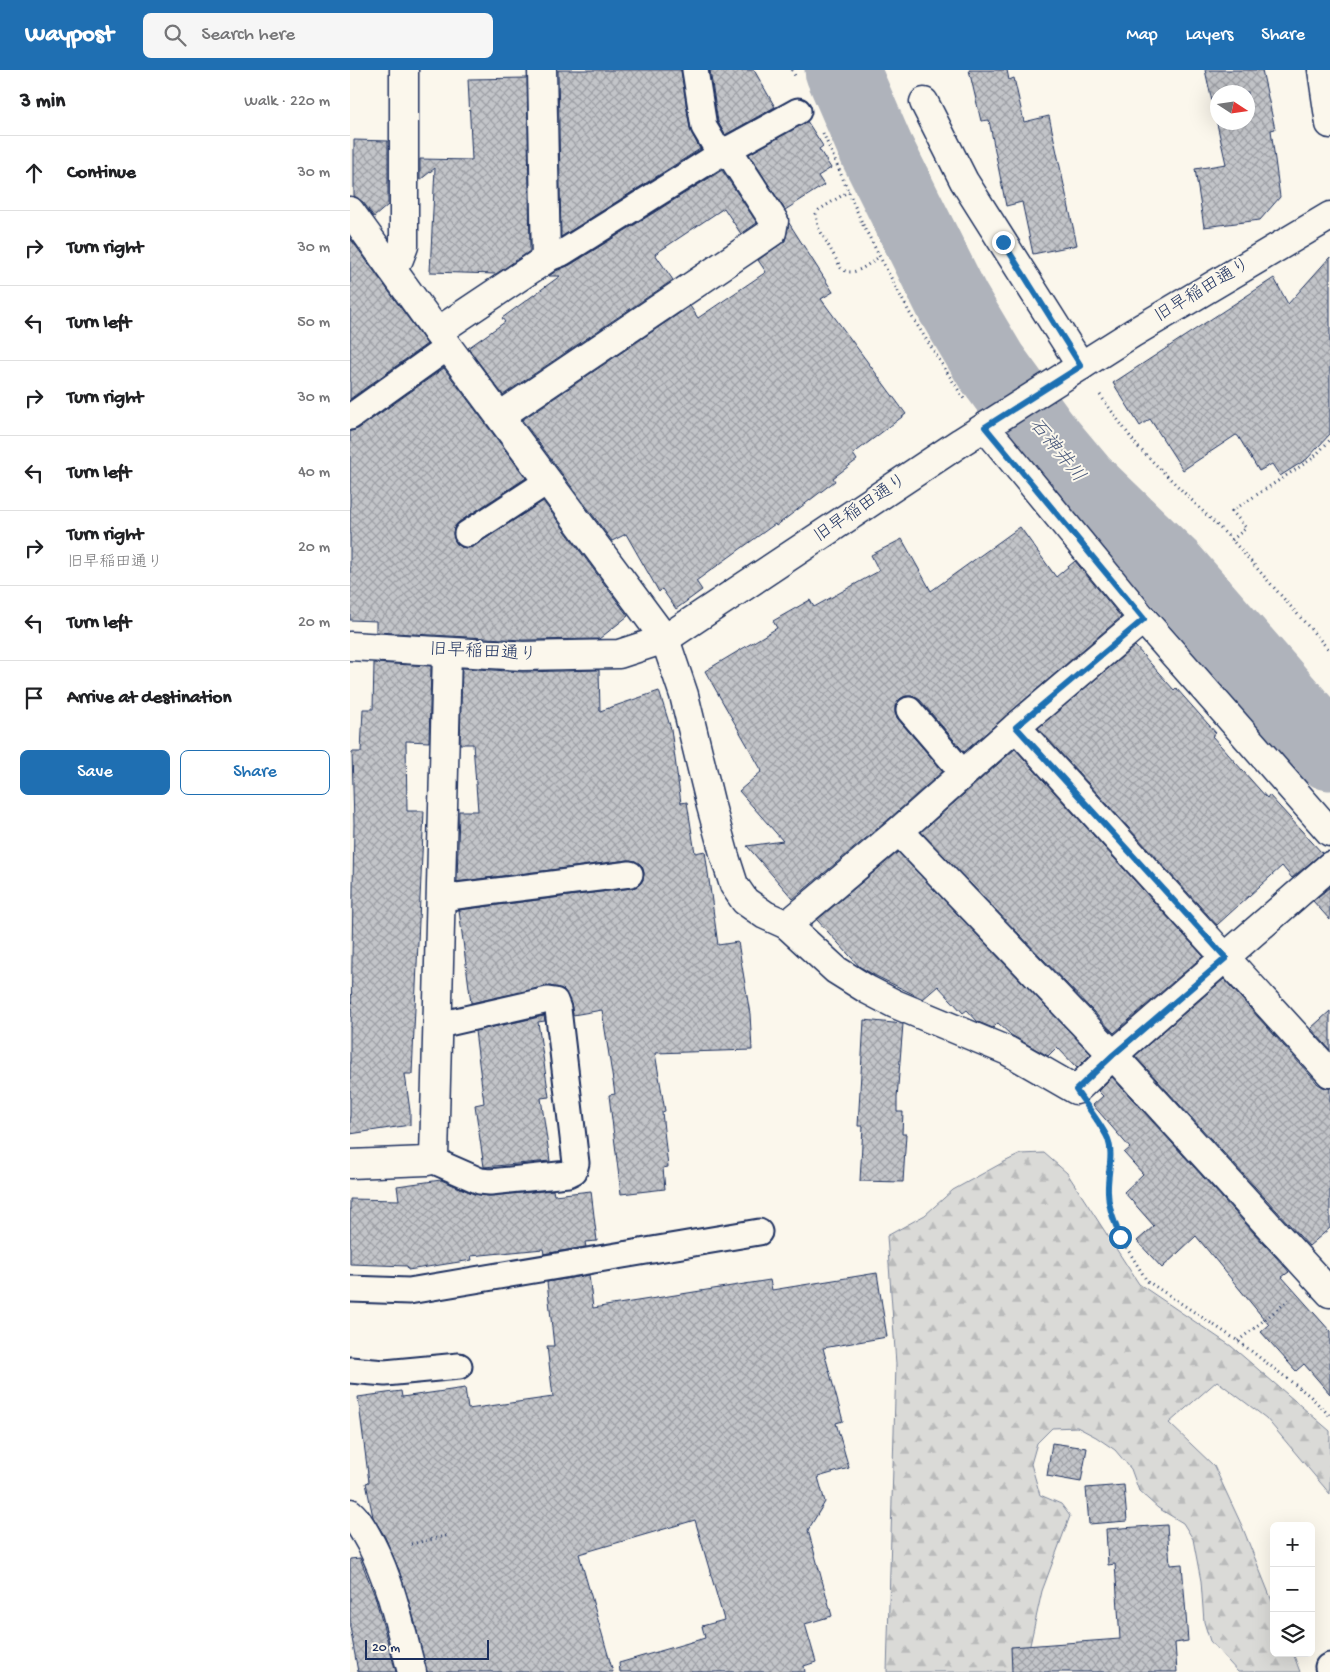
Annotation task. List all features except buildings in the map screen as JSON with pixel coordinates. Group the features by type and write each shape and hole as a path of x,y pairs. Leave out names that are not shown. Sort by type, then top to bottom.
{"street":[{"path":"391,268 399,259 404,246 404,70"},
{"path":"442,340 546,259 542,70"},
{"path":"1322,70 1330,124"},
{"path":"924,102 964,181 1073,371"},
{"path":"500,416 772,232 774,221 724,152"},
{"path":"350,211 442,340 665,639 684,695 711,806 734,885 745,900 765,915 786,926 836,970 895,1004 1008,1051 1076,1090 1113,1055 1330,866"},
{"name":"旧早稲田通り","path":"350,646 523,656 619,654 665,639 1073,371 1141,328 1330,216"},
{"path":"991,424 1144,619 1330,832"},
{"path":"786,926 1144,619"},
{"path":"350,1164 432,1160 434,1157 447,652"},
{"path":"1016,727 1330,1073"},
{"path":"899,831 1113,1055 1324,1285"},
{"path":"350,1513 365,1532 384,1570 392,1592 405,1671"}],"lane":[{"path":"695,70 704,127 724,152"},
{"path":"546,259 562,253 724,152 798,110"},
{"path":"350,417 442,340"},
{"path":"467,534 548,481"},
{"path":"909,710 963,773"},
{"path":"441,898 630,874"},
{"path":"432,1160 470,1178 490,1182 568,1174 574,1171 576,1163 558,1009 555,1001 548,1000 438,1025"},
{"path":"350,1289 409,1291 759,1232"},
{"path":"350,1370 385,1373 460,1366"}],"path":[{"path":"792,70 796,79"},
{"path":"822,131 863,225 909,312 966,401 991,424"},
{"path":"849,191 824,205 819,210 816,214 818,227 841,268 846,272 853,273 880,257"},
{"path":"1073,371 1137,446 1232,540 1330,651"},
{"path":"1232,540 1246,528 1232,510 1313,458 1330,440"},
{"path":"1076,1090 1108,1139 1111,1153 1108,1168 1108,1194 1112,1215 1120,1237 1147,1281 1238,1341 1310,1396 1330,1416"},
{"path":"1238,1341 1324,1285"}],"green space":[{"path":"1044,1153 1067,1173 1139,1284 1231,1346 1330,1431 1330,1494 1266,1418 1217,1381 1169,1423 1214,1466 1242,1526 1270,1596 1270,1657 1294,1657 1300,1672 1238,1672 1210,1641 1204,1622 1201,1581 1193,1539 1183,1523 1158,1508 1139,1491 1131,1469 1115,1450 1077,1427 1052,1428 1037,1443 1031,1464 1040,1495 1061,1504 1070,1516 1042,1591 1030,1645 1030,1672 887,1672 896,1364 887,1236 925,1215 953,1190 1021,1154"}],"waterway":[{"name":"石神井川","path":"842,70 877,151 953,303 990,365 1041,435 1082,484 1171,570 1330,753"}],"route":[{"path":"1003,242 1081,366 985,427 1144,619 1016,727 1226,958 1113,1055 1076,1090 1108,1139 1111,1153 1108,1168 1108,1194 1112,1215 1120,1237"}]}
